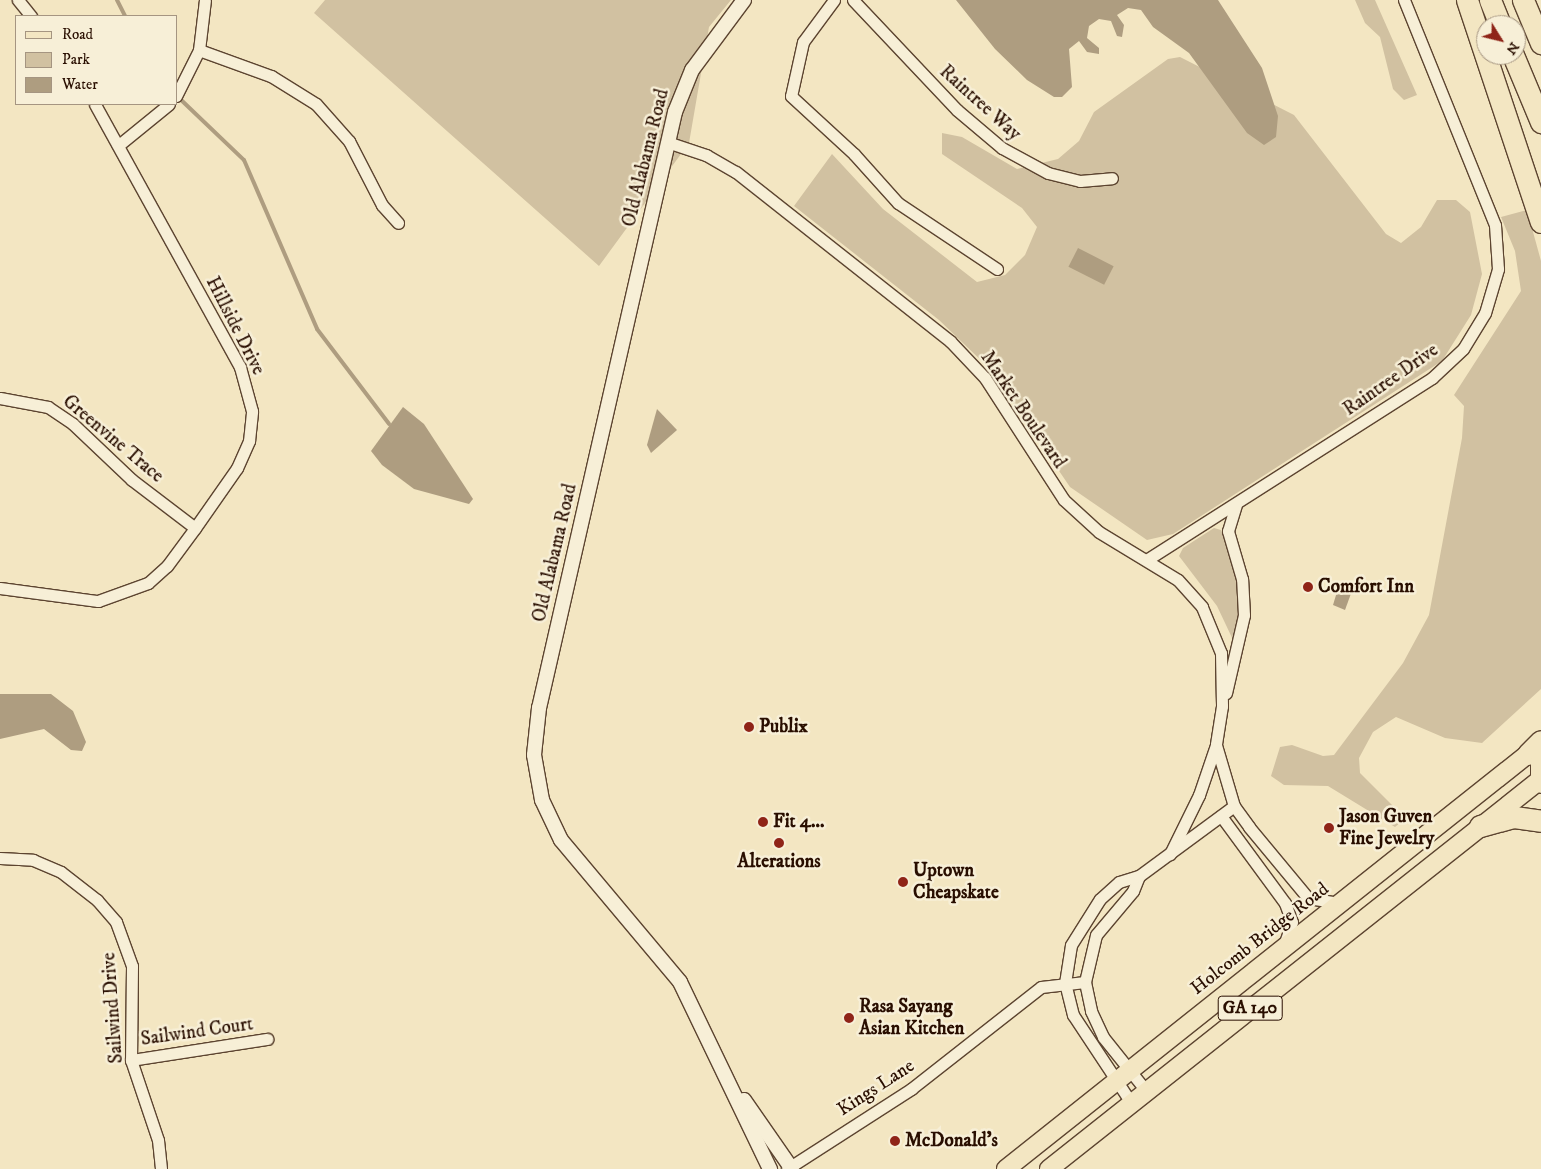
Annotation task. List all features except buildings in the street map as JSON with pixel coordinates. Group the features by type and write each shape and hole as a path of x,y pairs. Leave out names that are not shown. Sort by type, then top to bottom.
{"highway":[{"path":"1467,0 1541,222"},
{"path":"1490,0 1496,15"},
{"path":"1523,0 1541,43"},
{"path":"1517,65 1541,122"},
{"path":"1480,826 1514,817 1541,821"}],"main road":[{"name":"Holcomb Bridge Road","path":"1049,1169 1480,826 1539,763"},
{"name":"Holcomb Bridge Road","path":"1006,1169 1341,902 1539,763"}],"street":[{"path":"18,0 30,15"},
{"path":"178,92 199,50 205,0"},
{"name":"Old Alabama Road","path":"744,0 692,70 667,142 539,708 534,755 542,800 561,840 669,966 731,1080 790,1168"},
{"path":"834,0 803,42 791,96 854,154 898,203 997,269"},
{"name":"Raintree Way","path":"853,0 957,110 1002,148 1048,173 1080,181 1112,178"},
{"name":"Raintree Drive","path":"1148,559 1436,375 1466,345 1490,302 1498,259 1492,215 1404,0"},
{"path":"199,50 271,76 316,104 349,141 382,205 398,223"},
{"name":"Hillside Drive","path":"0,588 75,601 123,595 167,566 244,455 251,426 250,395 240,366 120,144 96,105"},
{"path":"120,144 169,105"},
{"name":"Market Boulevard","path":"667,142 706,154 736,172 950,341 985,378 1064,500 1099,532 1148,559 1178,580 1211,624 1221,653 1222,706 1216,745 1192,811 1170,854"},
{"name":"Greenvine Trace","path":"0,398 48,407 73,424 132,480 195,528"},
{"path":"1222,706 1244,615 1242,579 1228,531 1238,502"},
{"name":"Market Boulevard","path":"1132,1104 1081,1032 1065,983 1071,945 1088,913 1120,882 1139,876 1234,806 1216,745"},
{"path":"1234,806 1301,892 1315,902 1341,902"},
{"path":"1221,816 1290,912 1290,933 1282,949"},
{"name":"Sailwind Drive","path":"0,858 33,860 62,872 97,900 116,922 132,966 132,1060 158,1140 160,1169"},
{"name":"Market Boulevard","path":"1139,876 1133,891 1096,935 1086,982 1097,1024 1147,1092"},
{"name":"Kings Lane","path":"790,1168 894,1101 1036,991 1065,983 1086,982"},
{"name":"Sailwind Court","path":"132,1060 267,1039"},
{"name":"Old Alabama Road","path":"731,1080 752,1137 770,1169"}],"green space":[{"path":"325,0 731,0 709,27 689,143 599,266 314,13"},
{"path":"1355,0 1375,0 1417,95 1404,100 1393,89 1380,37 1365,23"},
{"path":"1180,57 1294,115 1386,234 1401,243 1421,227 1437,200 1456,200 1470,212 1482,274 1471,315 1442,361 1173,534 1147,540 1070,487 989,368 939,320 794,206 832,154 883,209 977,282 1005,275 1025,255 1037,227 1022,208 942,154 942,133 962,137 1017,169 1058,159 1079,141 1094,112 1168,59"},
{"path":"1527,210 1541,261 1541,689 1482,743 1445,738 1396,717 1373,732 1359,758 1360,773 1400,813 1400,823 1395,827 1328,786 1284,785 1271,776 1280,747 1292,745 1323,756 1334,755 1403,663 1429,615 1462,438 1464,406 1454,395 1521,291 1515,251 1501,217"},
{"path":"1214,528 1221,530 1235,565 1241,603 1234,642 1217,606 1179,556 1183,548"}],"water":[{"path":"956,0 1218,0 1262,68 1278,116 1276,137 1264,145 1247,133 1189,53 1153,27 1141,10 1128,8 1117,15 1124,25 1122,37 1117,36 1111,21 1099,19 1089,26 1087,38 1099,48 1099,54 1087,52 1079,41 1069,49 1072,87 1062,97 1054,97 1027,80 995,49"},
{"path":"1078,248 1114,266 1104,285 1068,267"},
{"path":"403,407 424,424 473,499 469,504 414,489 382,465 371,451"},
{"path":"657,409 677,430 651,453 647,445"},
{"path":"1340,582 1353,588 1345,610 1333,605"},
{"path":"0,694 51,694 73,711 86,742 82,751 71,750 44,729 0,739"}],"waterway":[{"path":"117,0 124,15"},
{"path":"178,97 244,160 317,329 389,424"}],"place":[{"name":"Comfort Inn","path":"1308,587"},
{"name":"Publix","path":"749,727"},
{"name":"Fit 4...","path":"763,822"},
{"name":"Jason Guven Fine Jewelry","path":"1329,828"},
{"name":"Alterations","path":"779,843"},
{"name":"Uptown Cheapskate","path":"903,882"},
{"name":"Rasa Sayang Asian Kitchen","path":"849,1018"},
{"name":"McDonald's","path":"895,1141"}]}
